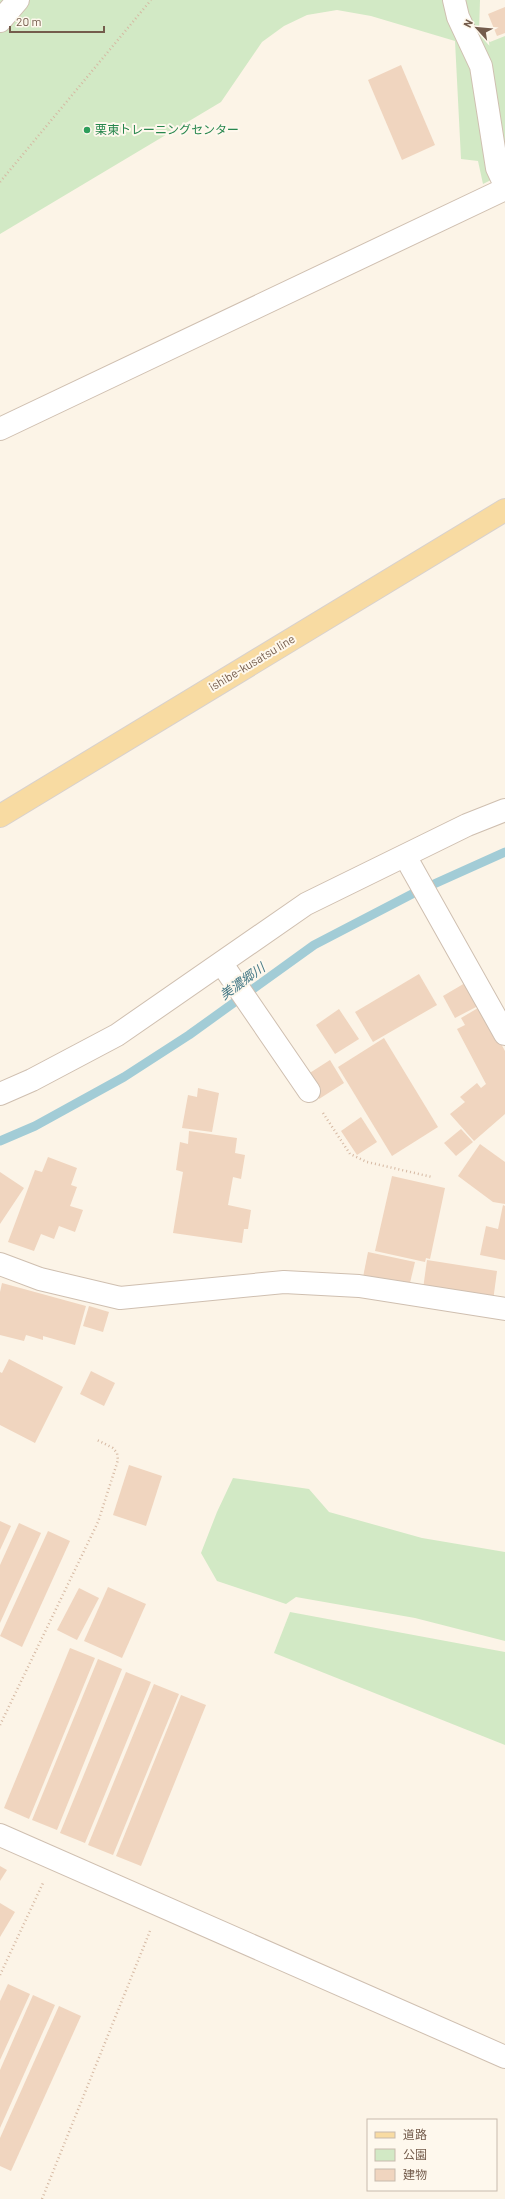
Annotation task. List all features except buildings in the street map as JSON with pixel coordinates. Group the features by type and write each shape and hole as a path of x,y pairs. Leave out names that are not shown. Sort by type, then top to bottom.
{"main road":[{"name":"ishibe-kusatsu line","path":"0,816 505,510"}],"street":[{"path":"0,21 18,0"},
{"path":"454,0 458,17 481,66 497,168 505,185"},
{"path":"0,429 505,189"},
{"path":"0,1094 32,1080 117,1035 227,971 306,904 409,863 467,825 505,810"},
{"path":"409,863 503,1026"},
{"path":"227,971 309,1091"},
{"path":"0,1264 40,1279 120,1298 284,1282 359,1286 505,1309"},
{"path":"0,1835 505,2057"}],"path":[{"path":"0,182 151,0"},
{"path":"309,1091 350,1154 367,1162 432,1178"},
{"path":"0,1725 98,1522 118,1460 118,1453 113,1448 97,1440"},
{"path":"0,1975 54,1859"},
{"path":"42,2199 161,1905"}],"green space":[{"name":"栗東トレーニングセンター","path":"0,0 480,0 479,32 490,42 505,36 505,173 483,184 478,161 461,159 455,41 371,16 337,10 307,15 284,26 262,42 221,102 0,234"},
{"path":"233,1478 309,1489 329,1512 422,1538 505,1552 505,1641 415,1618 296,1597 286,1604 217,1581 201,1553 217,1512"},
{"path":"290,1612 505,1652 505,1745 274,1653"}],"waterway":[{"name":"美濃郷川","path":"0,1141 35,1126 124,1077 189,1035 314,945 414,893 505,852"}],"place":[{"name":"栗東トレーニングセンター","path":"87,130"}]}
